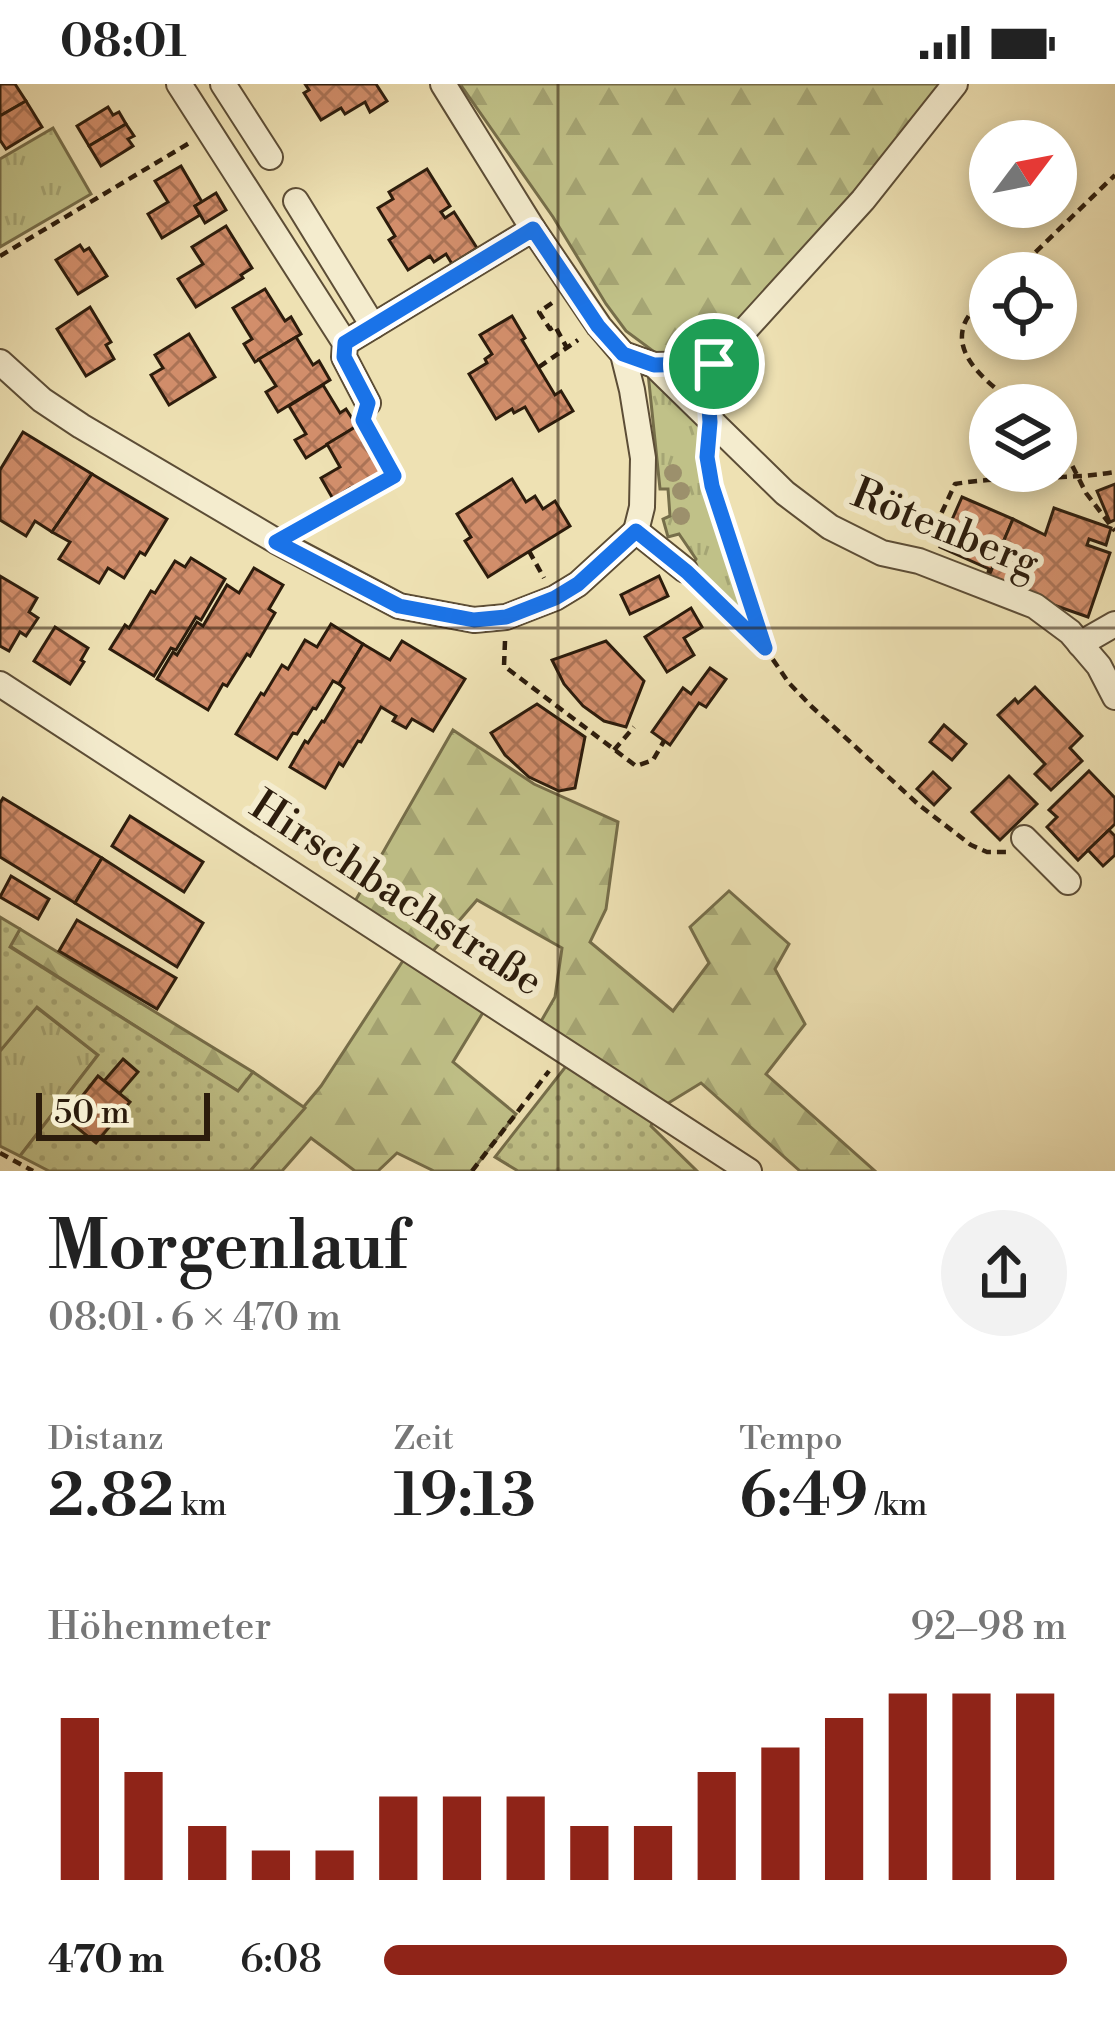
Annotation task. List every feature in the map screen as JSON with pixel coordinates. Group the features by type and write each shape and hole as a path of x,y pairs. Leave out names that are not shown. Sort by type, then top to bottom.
{"street":[{"path":"179,84 345,343 344,357 368,403"},
{"path":"224,84 270,157"},
{"path":"0,362 42,400 276,542 399,606 474,620 506,617 578,584 636,531 642,506 643,458 623,354 598,326 533,229 443,84"},
{"path":"710,422 708,393 714,364 863,200 955,84"},
{"path":"296,201 373,326"},
{"path":"345,343 533,229"},
{"name":"Rötenberg","path":"623,354 654,365 785,494 830,527 882,554 920,561 1035,606 1070,632 1099,666 1115,697"},
{"path":"654,365 714,364"},
{"path":"636,531 685,570"},
{"path":"1080,644 1115,624"},
{"name":"Hirschbachstraße","path":"0,684 749,1171"},
{"path":"1024,838 1069,882"}],"path":[{"path":"0,256 209,131"},
{"path":"1036,252 1115,175"},
{"path":"552,304 539,312 550,329 555,326 567,348"},
{"path":"969,316 962,339 969,359"},
{"path":"538,367 598,326"},
{"path":"970,360 992,384"},
{"path":"276,542 394,476 363,420 368,403"},
{"path":"710,422 707,457 712,486 765,648"},
{"path":"920,561 956,484 1115,472"},
{"path":"1077,475 1115,531"},
{"path":"529,551 555,598"},
{"path":"685,570 765,648 811,706 947,828 987,852 1000,854 1024,838"},
{"path":"506,617 504,666 636,766 653,760 664,740"},
{"path":"614,749 634,727"},
{"path":"472,1171 566,1050"},
{"path":"0,1154 33,1171"}],"green space":[{"path":"460,84 950,84 860,196 709,351 657,354 626,331 606,304 553,217"},
{"path":"53,128 91,194 0,247 0,159"},
{"path":"648,373 704,427 702,462 708,494 749,620 691,567 696,559 679,534 668,537 663,519 670,516 668,489 660,489"},
{"path":"453,730 534,784 618,822 606,909 590,942 673,1011 709,963 690,927 729,891 789,944 775,969 805,1024 766,1074 875,1171 800,1171 701,1083 657,1110 536,1030 555,997 562,948 477,900 426,959 490,1001 453,1062 516,1114 472,1171 434,1171 397,1153 378,1171 355,1171 311,1138 282,1171 250,1171 321,1086 410,950 350,910"},
{"path":"0,917 20,929 10,947 238,1091 253,1072 305,1108 250,1171 49,1171 20,1156 98,1055 37,1007 0,1051"},
{"path":"20,929 253,1072 239,1092 10,946"},
{"path":"36,1007 98,1055 20,1156 0,1146 0,1051"},
{"path":"574,1056 657,1110 651,1126 697,1171 518,1171 495,1157"}],"building":[{"path":"0,84 15,84 26,101 0,116"},
{"path":"305,84 376,84 387,101 370,112 365,102 345,114 341,108 321,120 304,93 309,90"},
{"path":"26,101 42,127 6,149 0,140 0,116"},
{"path":"108,107 113,115 119,112 126,124 89,146 77,126"},
{"path":"126,124 134,136 128,139 133,146 101,166 89,146"},
{"path":"181,166 202,202 195,206 200,215 162,238 148,214 168,202 155,181"},
{"path":"427,169 450,206 441,212 445,218 454,212 477,248 452,264 446,254 434,262 430,256 408,270 389,240 395,236 378,208 393,199 389,192"},
{"path":"216,193 226,210 205,223 195,206"},
{"path":"226,226 252,268 196,307 178,279 203,264 192,247"},
{"path":"80,245 84,251 89,248 107,276 78,294 56,260"},
{"path":"265,289 285,321 291,317 301,334 255,362 244,344 252,339 233,308"},
{"path":"90,307 111,342 106,345 114,359 86,376 57,329"},
{"path":"512,316 555,395 561,391 573,411 539,431 525,407 496,419 469,374 492,354 480,335"},
{"path":"189,334 215,377 169,405 151,375 163,368 155,355"},
{"path":"296,337 313,365 319,361 330,380 278,412 266,392 276,386 259,359"},
{"path":"323,385 340,413 346,409 357,426 306,458 295,440 306,434 289,406"},
{"path":"357,426 387,477 355,496 350,488 333,499 321,478 340,467 327,444"},
{"path":"23,432 92,474 52,532 35,521 26,536 0,520 0,470"},
{"path":"92,474 167,519 124,578 108,568 99,583 59,559 70,542 52,532"},
{"path":"512,479 526,502 535,496 543,509 555,501 570,526 488,577 465,541 471,537 457,514"},
{"path":"1115,484 1115,520 1110,522 1097,491"},
{"path":"962,497 1013,519 990,573 940,547"},
{"path":"1054,508 1111,528 1106,545 1089,539 1087,545 1110,553 1088,617 1025,595 1027,589 989,576 1013,519 1045,535"},
{"path":"191,558 225,579 201,620 196,617 154,676 110,649 175,561 185,567"},
{"path":"254,568 283,585 269,609 275,613 250,656 227,686 223,684 208,710 157,679 197,622 203,626 227,585 239,593"},
{"path":"0,576 37,598 29,612 38,618 26,636 20,632 9,651 0,646"},
{"path":"659,576 668,596 630,614 621,595"},
{"path":"691,608 702,627 684,638 694,655 667,672 645,637"},
{"path":"331,624 363,644 339,684 333,681 277,759 236,734 282,665 288,669 305,640 317,647"},
{"path":"55,627 88,648 70,684 34,661"},
{"path":"402,641 465,679 433,731 412,719 406,728 381,707 325,788 290,767 305,741 324,722 363,644 390,660"},
{"path":"606,641 644,681 626,727 604,721 583,706 552,660"},
{"path":"710,668 726,679 706,707 699,703 670,745 652,732 683,688 691,694"},
{"path":"1035,687 1082,736 1070,748 1082,761 1051,790 1035,774 1045,764 998,715"},
{"path":"537,704 585,737 575,788 559,791 529,777 505,755 491,733"},
{"path":"944,725 966,744 952,760 930,742"},
{"path":"1089,771 1115,798 1115,824 1078,860 1047,827 1057,817 1049,810"},
{"path":"933,772 950,788 934,805 917,789"},
{"path":"1009,776 1037,804 1000,840 972,812"},
{"path":"3,798 102,858 75,903 0,857"},
{"path":"130,816 203,862 184,892 112,846"},
{"path":"1109,830 1115,836 1115,855 1103,866 1088,850"},
{"path":"102,858 203,923 177,967 75,903"},
{"path":"11,876 49,899 38,919 0,897"},
{"path":"77,920 176,978 157,1009 59,951"},
{"path":"123,1059 138,1072 119,1094 104,1081"},
{"path":"98,1076 130,1102 96,1143 65,1118"}],"route":[{"path":"533,229 598,326 623,354 654,365 714,364 708,393 707,457 712,486 765,648 687,572 636,531 578,584 555,598 506,617 474,620 399,606 276,542 394,476 363,420 368,403 344,357 345,343 533,229"}]}
